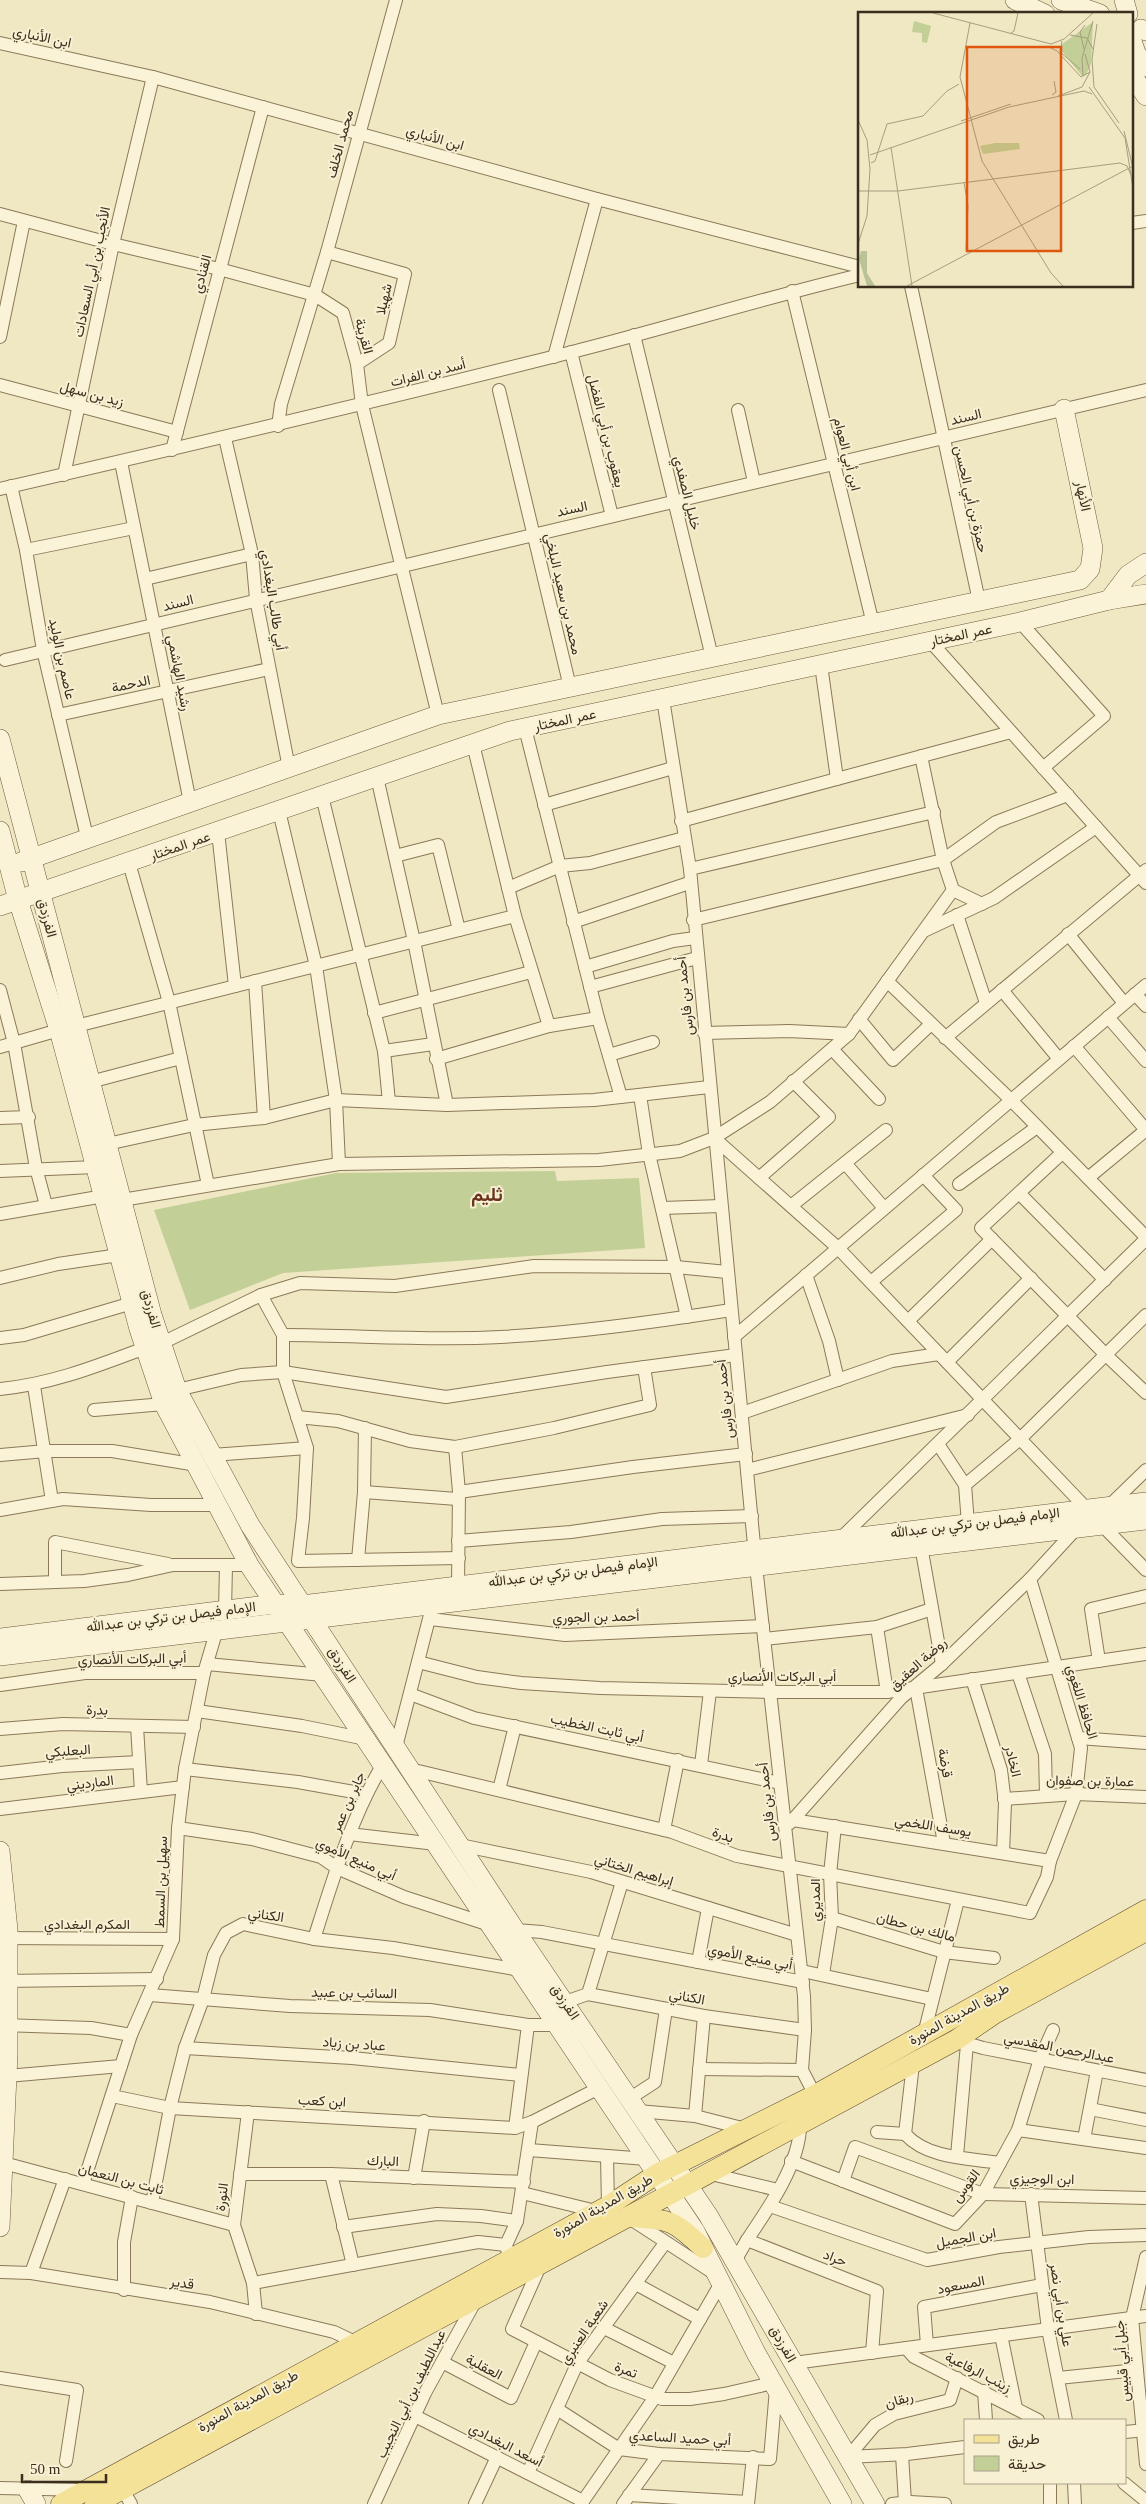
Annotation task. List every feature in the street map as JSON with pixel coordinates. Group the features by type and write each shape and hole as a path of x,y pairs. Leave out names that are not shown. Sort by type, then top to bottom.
{"main road":[{"path":"1015,0 1041,12"},
{"path":"1061,0 1094,12"},
{"path":"1123,0 1127,12"},
{"path":"1140,33 1136,53 1146,67"},
{"path":"1134,78 1146,96"},
{"path":"1134,93 1146,107"},
{"name":"الأنهار","path":"979,601 1080,580 1090,569 1093,548 1064,409"},
{"path":"1109,600 1124,579 1146,563"},
{"name":"عمر المختار","path":"9,903 41,894 473,744 525,728 930,642 1109,600 1146,594"},
{"path":"4,868 438,715 979,601"},
{"name":"الفرزدق","path":"0,739 41,894 96,1167 113,1198 154,1345 164,1404 250,1525 633,2105 669,2195 695,2231 775,2386 842,2504"},
{"name":"الفرزدق","path":"0,831 9,903 90,1082 107,1144 119,1255 132,1304 177,1390 205,1460 218,1505 249,1564 286,1621 599,2088 659,2166 688,2186 734,2261 875,2504"},
{"name":"الإمام فيصل بن تركي بن عبدالله","path":"0,1638 275,1604 307,1611 431,1612 756,1558 840,1539 1146,1502"},
{"name":"الإمام فيصل بن تركي بن عبدالله","path":"0,1656 286,1621 307,1611 458,1586 756,1558 921,1546 1146,1520"},
{"path":"0,1851 4,1938 4,2053 7,2076 3,2104 0,2227"},
{"name":"طريق المدينة المنورة","path":"91,2497 509,2251 602,2209 659,2166 746,2129 815,2095 1146,1910"},
{"name":"طريق المدينة المنورة","path":"61,2504 91,2497 127,2497 476,2299 913,2064 962,2042 994,2014 1146,1931"},
{"path":"627,2217 661,2218 673,2222 703,2248"}],"street":[{"name":"محمد الخلف","path":"278,426 281,404 315,295 358,132 396,0"},
{"name":"ابن الأنباري","path":"0,43 153,77 597,199 858,266"},
{"name":"الأنجب بن أبي السعادات","path":"64,475 113,244 153,77"},
{"name":"القنادي","path":"172,450 263,107"},
{"path":"554,356 597,199"},
{"name":"القرينة","path":"0,214 315,295 343,313 357,364 362,405 438,715"},
{"path":"0,336 24,221"},
{"name":"شهيلا","path":"327,252 405,274 389,343 357,364"},
{"name":"أسد بن الفرات","path":"6,488 278,426 572,352 792,291 858,275"},
{"name":"حمزة بن أبي الحسن","path":"911,288 942,438 979,601"},
{"name":"ابن أبي العوام","path":"792,291 873,624"},
{"name":"خليل الصفدي","path":"634,335 712,657"},
{"name":"يعقوب بن أبي الفضل","path":"572,352 612,516"},
{"name":"زيد بن سهل","path":"0,385 177,432"},
{"name":"محمد بن سعيد البلخي","path":"499,390 570,687"},
{"name":"السند","path":"5,660 534,533 1146,390"},
{"path":"738,410 754,482"},
{"name":"أبي طالب البغدادي","path":"225,438 252,554 256,600 289,768"},
{"name":"رشيد الهاشمي","path":"121,462 190,802"},
{"name":"عاصم بن الوليد","path":"6,488 26,550 43,650 88,838"},
{"path":"26,550 134,528"},
{"path":"145,579 252,554"},
{"path":"1020,622 1104,716 1043,768"},
{"path":"930,642 1096,827 1144,876 1068,934 945,1038"},
{"path":"821,665 837,779"},
{"name":"الدحمة","path":"58,715 269,669"},
{"name":"أحمد بن فارس","path":"663,699 690,869 693,920 720,1206 763,1632 780,1783 789,1824 790,1868 802,1976 805,2030 802,2070"},
{"path":"525,728 598,1018 622,1097"},
{"path":"681,821 1011,732"},
{"path":"473,744 515,916 549,1026"},
{"path":"921,756 943,860 953,890 982,904"},
{"path":"544,805 673,768"},
{"path":"377,777 414,941 436,1058 447,1105"},
{"path":"322,796 384,1050 389,1102"},
{"path":"693,920 943,860 996,822 1068,796"},
{"path":"279,811 316,966 336,1100 339,1164"},
{"path":"690,869 934,812"},
{"path":"924,931 982,904 1042,867 1096,827"},
{"path":"218,832 235,986"},
{"path":"508,888 560,866 590,863 684,838"},
{"path":"395,856 438,845 459,930"},
{"path":"129,864 170,1002 194,1125 208,1185"},
{"path":"573,922 690,883"},
{"path":"0,1214 46,1205 208,1185 339,1164 600,1160 680,1151 714,1138 770,1102 849,1034 953,890"},
{"path":"957,915 986,1003"},
{"path":"0,1046 515,916"},
{"path":"1068,934 1124,1003"},
{"path":"585,967 673,941 695,938"},
{"path":"590,987 697,958"},
{"path":"374,1013 531,972"},
{"path":"255,981 264,1118"},
{"path":"840,1539 984,1400 1146,1238 1010,1100 887,981"},
{"path":"734,1337 1146,985"},
{"path":"0,990 14,1043 36,1168 46,1205"},
{"path":"1002,990 1059,1059"},
{"path":"1135,994 1146,1006"},
{"path":"1108,1017 1146,1061"},
{"path":"436,1058 549,1026 598,1018"},
{"path":"859,1020 893,1060 932,1024"},
{"path":"704,1033 789,1031 849,1034"},
{"path":"609,1055 653,1042"},
{"path":"384,1050 434,1044"},
{"path":"1074,1046 1146,1130 1088,1178"},
{"path":"832,1049 878,1098"},
{"path":"90,1082 181,1058"},
{"path":"759,1178 829,1117 794,1081"},
{"path":"107,1144 194,1125 264,1118 336,1100 447,1105 622,1097 709,1088"},
{"path":"640,1095 649,1154 687,1317"},
{"path":"0,1118 28,1117"},
{"path":"959,1184 1037,1127"},
{"path":"791,1206 886,1130"},
{"path":"714,1138 838,1248 1087,1509"},
{"path":"1062,1153 981,1228 1106,1356 1146,1393"},
{"path":"844,1163 884,1208"},
{"path":"0,1171 96,1167"},
{"path":"871,1282 956,1210 923,1175"},
{"path":"1019,1193 1105,1280"},
{"path":"662,1208 720,1206"},
{"path":"908,1321 992,1239"},
{"path":"0,1278 58,1264 119,1255"},
{"path":"0,1389 34,1386 83,1371 154,1345 261,1295 300,1283 395,1286 534,1266 676,1267 727,1272"},
{"path":"806,1275 829,1341 838,1380"},
{"path":"742,1413 892,1361 943,1358 1031,1278"},
{"path":"261,1295 283,1336 283,1372 307,1448 303,1518 298,1561 459,1558"},
{"path":"0,1338 24,1334 132,1304"},
{"path":"283,1336 439,1339 501,1337 687,1317 731,1310"},
{"path":"965,1485 1020,1439 1146,1315"},
{"path":"177,1390 241,1375 283,1372 446,1397 644,1367 736,1356"},
{"path":"297,1417 338,1421 410,1441 455,1447 554,1428 650,1405 644,1367"},
{"path":"34,1386 46,1451 52,1501"},
{"path":"94,1410 164,1404"},
{"path":"747,1470 969,1414"},
{"path":"358,1560 364,1492 365,1428"},
{"path":"938,1444 965,1485 968,1524"},
{"path":"455,1447 458,1496 458,1586"},
{"path":"0,1454 46,1451 112,1451 205,1460 307,1448"},
{"path":"364,1492 458,1496 633,1467 746,1454"},
{"path":"1109,1506 1146,1470"},
{"path":"0,1510 63,1499 151,1505 218,1505"},
{"path":"458,1541 571,1532 662,1520 752,1516"},
{"path":"1102,1525 1146,1570"},
{"name":"روضة العقيق","path":"789,1824 901,1698 916,1688 1030,1580 1078,1528"},
{"path":"55,1581 55,1542 173,1565 226,1566 249,1564"},
{"path":"921,1546 942,1664"},
{"path":"0,1584 84,1581 173,1565"},
{"path":"225,1610 226,1566"},
{"name":"الحافظ اللغوي","path":"1030,1580 1081,1748 1076,1794 1050,1861"},
{"path":"1099,1661 1092,1609 1146,1596"},
{"name":"أحمد بن الجوري","path":"431,1612 565,1635 763,1632 877,1627 932,1609"},
{"path":"396,1747 431,1612"},
{"path":"877,1627 887,1692"},
{"name":"سهيل بن السمط","path":"83,2184 131,2035 173,1939 178,1828 185,1769 206,1668 217,1629"},
{"name":"أبي البركات الأنصاري","path":"418,1662 477,1677 521,1683 710,1691 887,1692 1146,1654"},
{"name":"أبي البركات الأنصاري","path":"0,1685 85,1673 206,1668 323,1675"},
{"path":"1018,1673 1044,1754 1046,1794"},
{"name":"الخادر","path":"972,1679 1002,1770 1004,1799 1003,1853"},
{"name":"قرضة","path":"916,1688 944,1843"},
{"path":"701,1765 710,1691"},
{"name":"أبي ثابت الخطيب","path":"410,1694 474,1718 780,1783"},
{"path":"197,1711 302,1726 366,1739"},
{"name":"بدرة","path":"0,1728 63,1724 194,1728"},
{"path":"137,1726 141,1792"},
{"path":"499,1790 515,1726"},
{"path":"1078,1738 1146,1744"},
{"path":"664,1830 678,1760"},
{"name":"البعلبكي","path":"0,1773 62,1766 139,1762"},
{"name":"جابر بن عمر","path":"314,1939 337,1868 365,1794 383,1764"},
{"path":"185,1769 298,1782 365,1794"},
{"name":"بدرة","path":"410,1769 664,1830 737,1856 790,1868 1030,1913 1047,1877 1050,1861"},
{"name":"المارديني","path":"0,1809 183,1787"},
{"name":"عمارة بن صفوان","path":"1004,1799 1046,1794 1146,1797"},
{"name":"يوسف اللخمي","path":"789,1824 835,1826 1050,1861"},
{"name":"المديري","path":"823,1974 832,1918 830,1874 835,1826"},
{"name":"أبي منيع الأموي","path":"178,1828 252,1839 321,1857 337,1868 404,1897 490,1925"},
{"path":"350,1834 436,1844"},
{"name":"إبراهيم الختاني","path":"460,1845 525,1857 622,1882 797,1935"},
{"path":"565,2002 588,1994 622,1882"},
{"path":"924,2034 958,1900"},
{"path":"698,1962 708,1908"},
{"name":"مالك بن حطان","path":"832,1918 944,1952 994,1958"},
{"name":"الكناني","path":"152,2203 170,2108 185,2048 203,1999 214,1955 226,1933 243,1924 314,1939 393,1948 520,1970"},
{"name":"أبي منيع الأموي","path":"516,1930 542,1932 698,1962 802,1976 823,1974 932,1999"},
{"name":"المكرم البغدادي","path":"4,1938 173,1939"},
{"path":"4,1981 157,1979"},
{"name":"الكناني","path":"588,1994 704,2016 805,2030"},
{"name":"السائب بن عبيد","path":"150,1995 290,2006 430,2010 528,2026 557,2025"},
{"path":"633,2105 655,2082 666,2009"},
{"path":"695,2116 704,2016"},
{"path":"4,2024 91,2028 131,2035"},
{"path":"515,2128 520,2075 528,2026"},
{"name":"القوس","path":"791,2161 955,2224 982,2194 1018,2130 1040,2060 1053,2030"},
{"path":"957,2156 962,2042"},
{"name":"عبدالرحمن المقدسي","path":"962,2042 1040,2060 1146,2080"},
{"name":"عباد بن زياد","path":"185,2048 352,2058 520,2075"},
{"path":"913,2064 905,2134 912,2143 948,2158 957,2156 1000,2163"},
{"path":"7,2076 122,2066"},
{"path":"699,2069 802,2070 815,2095"},
{"path":"1084,2139 1098,2071"},
{"name":"ابن كعب","path":"112,2096 170,2108 424,2121 515,2128 532,2122 599,2088"},
{"path":"633,2105 695,2116 746,2129"},
{"path":"1090,2109 1146,2120"},
{"name":"النورة","path":"248,2112 234,2225 253,2283 256,2314"},
{"path":"414,2178 424,2121"},
{"path":"253,2283 478,2242 509,2251 523,2188 532,2122"},
{"path":"734,2261 770,2206 778,2190 800,2143 800,2126"},
{"path":"1018,2130 1146,2148"},
{"path":"877,2132 905,2134"},
{"name":"ابن الوجيزي","path":"843,2181 855,2146 982,2194 1146,2198"},
{"path":"529,2150 607,2156 659,2166"},
{"path":"602,2209 607,2156"},
{"name":"ثابت بن النعمان","path":"2,2162 234,2225"},
{"name":"البارك","path":"240,2174 331,2174 414,2178 523,2188 602,2209"},
{"path":"331,2174 353,2265"},
{"path":"711,2174 778,2190"},
{"path":"31,2273 65,2180"},
{"name":"علي بن أبي نصر","path":"1030,2194 1048,2329 1066,2419"},
{"path":"124,2290 124,2242 132,2197"},
{"name":"ابن الجميل","path":"770,2206 927,2260 1089,2237 1146,2236"},
{"path":"343,2227 437,2214 481,2216 517,2221"},
{"path":"582,2502 655,2397 700,2319 719,2278 627,2217"},
{"name":"حراد","path":"747,2240 878,2291 872,2353"},
{"name":"شعبة العنبري","path":"528,2473 577,2364 665,2243"},
{"name":"جبل أبي قبيس","path":"1146,2257 1132,2318 1146,2464"},
{"name":"تمرة","path":"540,2266 512,2329 577,2364 610,2380 662,2399 690,2399 775,2386"},
{"name":"قدير","path":"0,2272 31,2273 124,2290 210,2302 334,2332 355,2342"},
{"path":"636,2284 700,2319"},
{"name":"المسعود","path":"927,2345 924,2307 1042,2285"},
{"name":"عبداللطيف بن أبي النجيب","path":"374,2504 415,2416 476,2299"},
{"path":"794,2364 1146,2316"},
{"path":"604,2328 674,2363"},
{"path":"1002,2335 1016,2408"},
{"name":"العقلية","path":"442,2362 511,2398 536,2342"},
{"name":"زينب الرفاعية","path":"906,2348 914,2357 1036,2419"},
{"path":"1058,2378 1137,2370"},
{"path":"0,2378 77,2390 66,2461"},
{"name":"ربقان","path":"848,2457 875,2425 894,2414 950,2400 957,2378"},
{"path":"626,2500 748,2503 753,2457 770,2459 775,2386"},
{"path":"984,2391 986,2419"},
{"name":"أبي حميد الساعدي","path":"557,2408 619,2449 659,2454 753,2457"},
{"name":"أسعد البغدادي","path":"415,2416 582,2502"},
{"path":"1126,2432 1144,2430"},
{"path":"848,2457 902,2455 964,2447"},
{"path":"626,2500 659,2454"},
{"path":"902,2455 905,2502"},
{"path":"476,2504 497,2458"},
{"path":"1050,2484 1050,2504"},
{"path":"1074,2484 1076,2504"},
{"path":"1125,2484 1146,2501"},
{"path":"0,2488 32,2497 42,2487 91,2497"},
{"path":"892,2504 905,2502 945,2504"}],"green space":[{"path":"555,1171 557,1181 639,1178 645,1248 283,1273 190,1310 154,1210 336,1173"}],"district":[{"name":"ثليم","path":"487,1194"}]}
